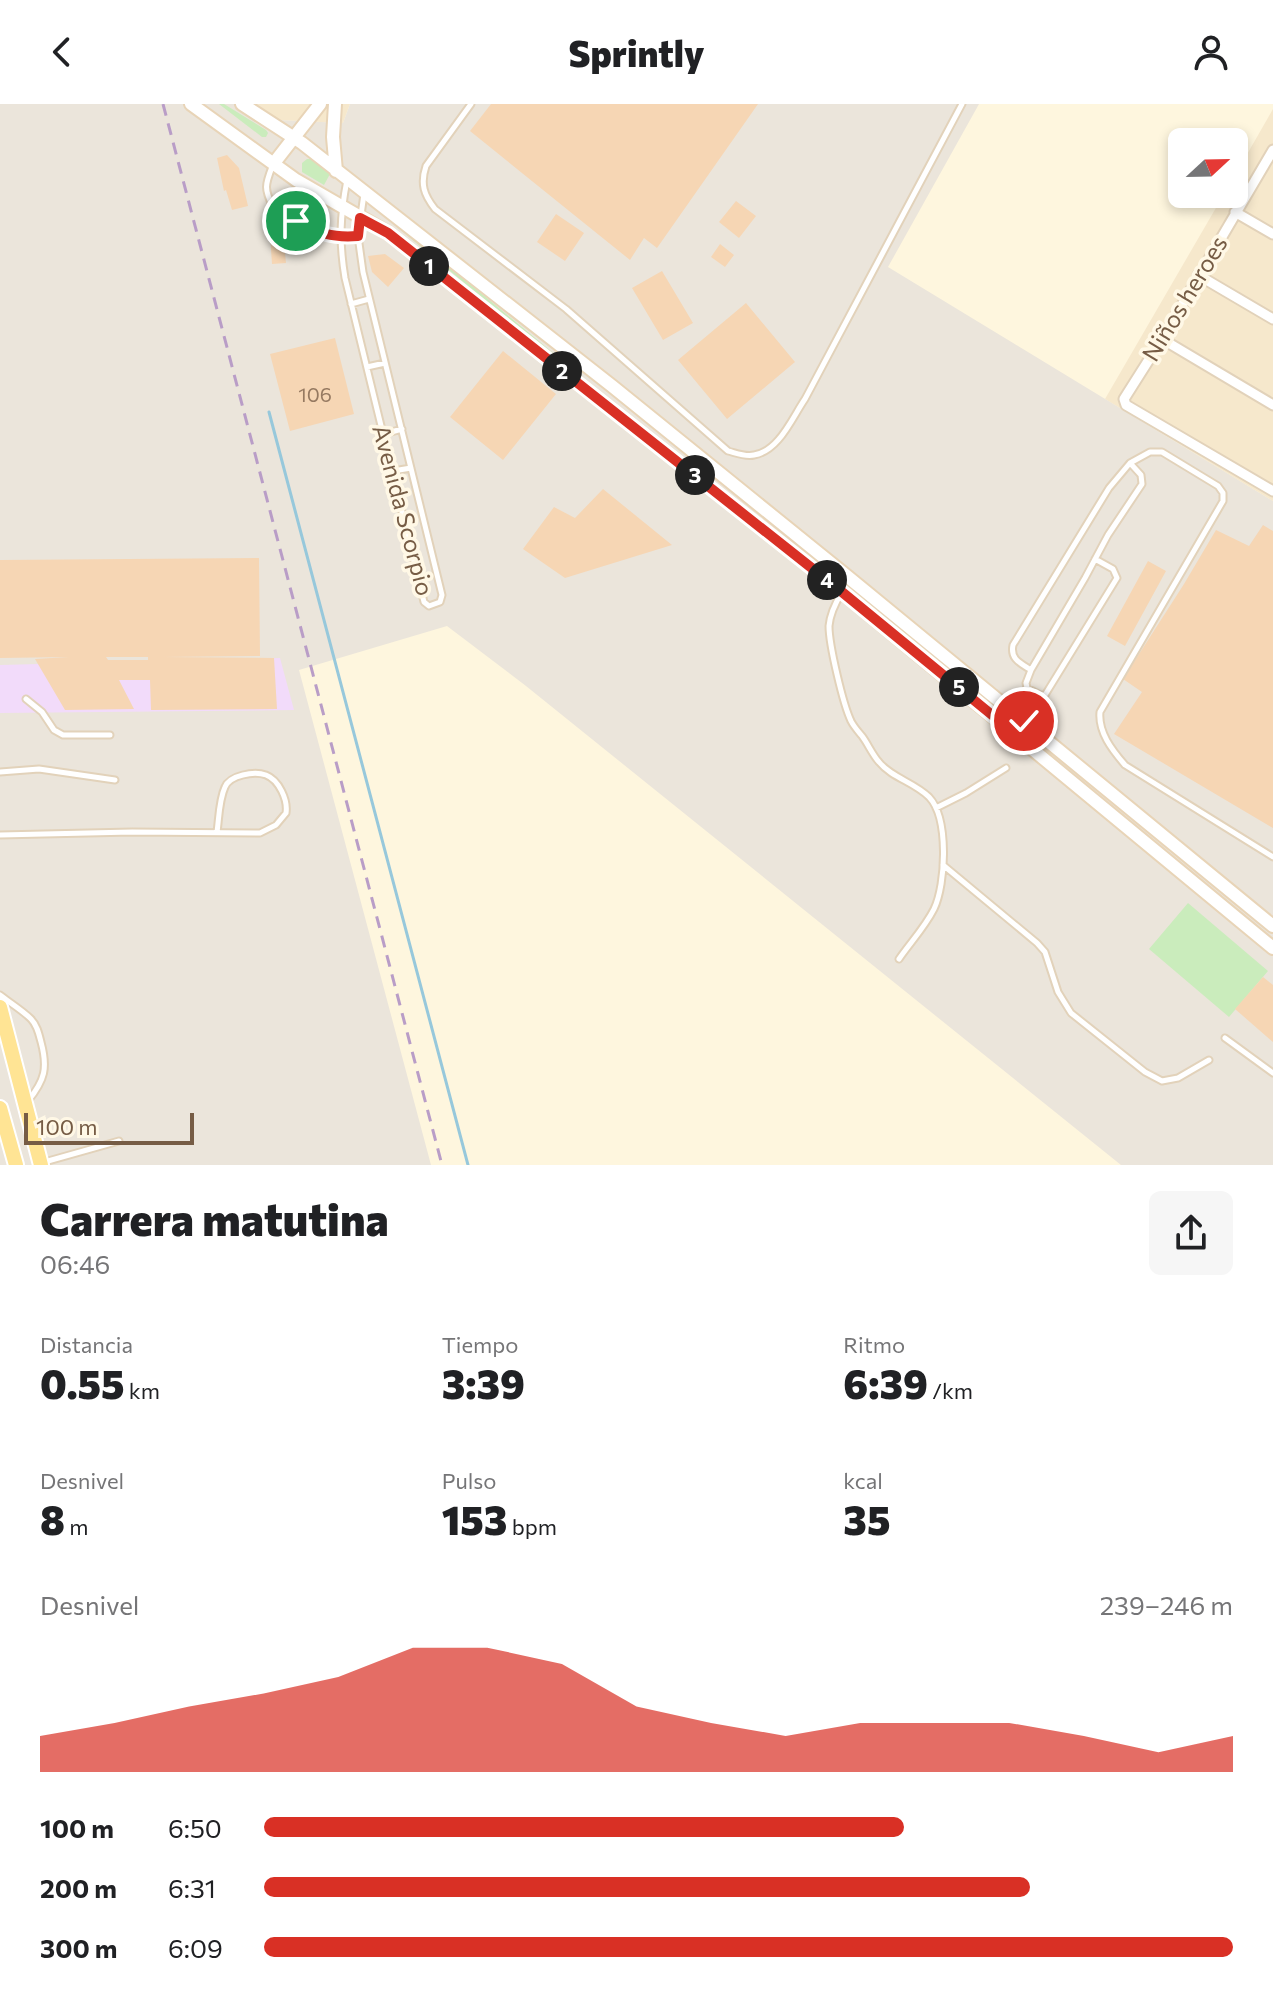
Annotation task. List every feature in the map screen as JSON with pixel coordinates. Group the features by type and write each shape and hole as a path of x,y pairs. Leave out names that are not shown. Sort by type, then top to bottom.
{"main road":[{"path":"191,104 296,180 388,233 842,592 1273,948"},
{"path":"242,104 293,137 612,386 1273,926"},
{"path":"274,163 320,104"},
{"path":"335,104 333,137 342,175"},
{"path":"601,401 612,386"},
{"path":"828,581 836,567"},
{"path":"882,625 892,612"},
{"path":"1014,733 1024,721"},
{"path":"0,1007 41,1164"},
{"path":"0,1108 16,1165"},
{"path":"8,1136 31,1130"}],"street":[{"name":"Niños heroes","path":"1273,151 1162,339 1124,396 1126,405 1273,491"},
{"path":"1235,212 1273,234"},
{"path":"1198,275 1273,319"},
{"path":"1162,339 1273,405"}],"lane":[{"path":"471,104 426,166 422,177 423,190 435,209 566,309 728,451 754,455 776,444 805,399 962,104"},
{"path":"273,207 265,184 274,163"},
{"name":"Avenida Scorpio","path":"342,175 342,263 424,602 429,606 440,602 442,595 359,252 364,192"},
{"path":"296,221 325,235 358,236"},
{"path":"351,304 369,299"},
{"path":"367,367 385,363"},
{"path":"384,434 402,429"},
{"path":"1031,670 1015,659 1013,645 1109,488 1130,463 1150,452 1162,452 1218,486 1224,497 1100,712 1101,728 1125,765 1273,857"},
{"path":"1095,559 1115,571 1117,578 1045,695 1040,695 1027,688 1031,670 1108,535 1142,484 1141,475 1130,463"},
{"path":"393,471 411,468"},
{"path":"842,592 835,603 829,625 852,724 888,772 929,797 940,824 941,886 932,913 899,959"},
{"path":"26,699 42,712 58,733 72,736 110,735"},
{"path":"936,808 1006,768"},
{"path":"0,772 39,769 115,780"},
{"path":"0,835 260,833 276,825 286,813 287,807 280,789 271,778 266,775 244,775 225,787 217,832"},
{"path":"943,865 1037,943 1045,952 1058,992 1071,1013 1145,1072 1162,1081 1178,1078 1209,1060"},
{"path":"0,995 33,1021 46,1061 41,1081 25,1105"},
{"path":"1225,1038 1273,1073"},
{"path":"41,1164 119,1141"}],"shaded area":[{"path":"0,104 248,104 278,120 343,123 350,104 979,104 888,267 1273,501 1273,1165 1121,1165 526,686 447,626 299,670 431,1165 0,1165"},
{"path":"248,104 350,104 343,123 278,120"},
{"path":"1273,109 1273,501 1105,399 1216,208 1248,208 1248,153"},
{"path":"280,658 294,710 0,713 0,665"}],"green space":[{"path":"219,104 224,104 266,130 266,137 262,137"},
{"path":"312,159 330,174 324,185 302,172 302,163"},
{"path":"394,221 593,386 591,388 391,222"},
{"path":"1188,903 1268,971 1229,1017 1149,949"}],"building":[{"path":"491,104 758,104 657,248 644,238 630,260 470,131"},
{"path":"227,155 239,168 248,206 232,210 224,191 217,158"},
{"path":"281,192 304,205 290,232 266,219"},
{"path":"736,201 756,216 739,238 719,222"},
{"path":"556,214 584,233 565,261 537,242"},
{"path":"283,232 286,263 272,264 270,234"},
{"path":"720,244 734,255 725,267 711,257"},
{"path":"385,254 404,268 388,287 372,272 368,256"},
{"path":"662,271 693,323 663,340 632,288"},
{"path":"746,303 795,362 727,419 678,360"},
{"path":"335,338 354,414 290,431 270,354"},
{"path":"503,351 556,394 503,460 450,417"},
{"path":"603,489 672,545 565,578 523,549 554,507 575,518"},
{"path":"1263,525 1273,531 1273,828 1114,734 1142,692 1123,679 1216,530 1249,546"},
{"path":"259,558 260,656 163,657 274,658 277,709 151,710 150,680 119,680 134,709 65,710 35,659 69,657 0,658 0,560","holes":["106,657 148,657 148,660 108,660"]},
{"path":"1148,561 1166,571 1125,646 1107,636"},
{"path":"1263,977 1273,985 1273,1042 1235,1009"}],"waterway":[{"path":"269,412 468,1165"}],"railway":[{"path":"163,104 442,1165"}],"route":[{"path":"296,221 314,231 340,237 358,236 360,218 388,233 842,592 1014,733 1024,721"}]}
